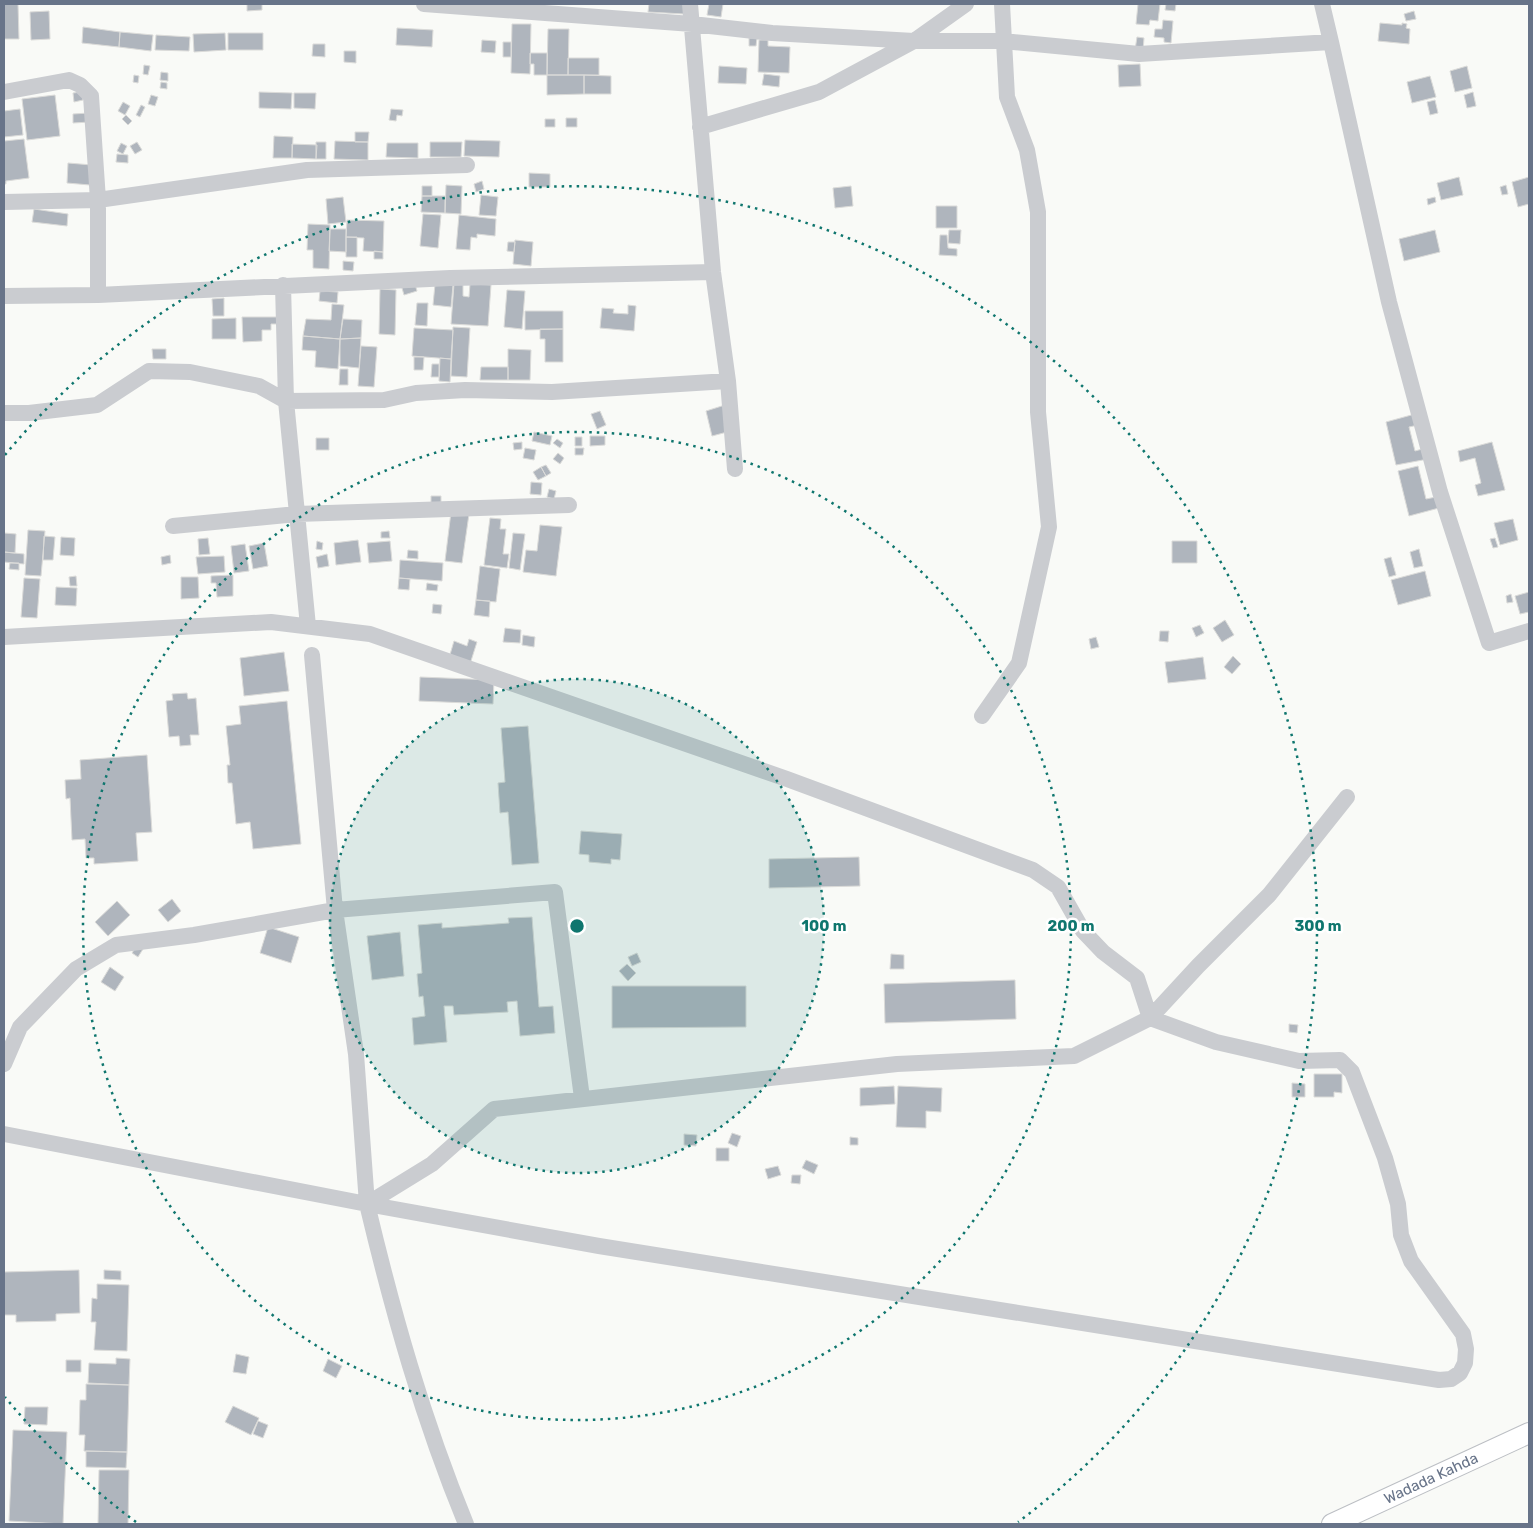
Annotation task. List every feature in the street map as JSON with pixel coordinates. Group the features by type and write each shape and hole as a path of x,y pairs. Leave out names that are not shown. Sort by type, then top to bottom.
{"main road":[{"name":"Wadada Kahda","path":"1332,1524 1529,1433"}],"street":[{"path":"424,4 692,24 772,33 914,41 1003,41 1139,54 1331,42"},
{"path":"690,4 713,272 728,381 735,468"},
{"path":"700,127 818,92 914,41 966,4"},
{"path":"982,716 1019,663 1049,527 1038,412 1038,212 1027,150 1007,97 1002,4"},
{"path":"1322,4 1391,311 1440,492 1489,643 1529,631"},
{"path":"4,92 69,80 80,85 91,96 98,200 98,295"},
{"path":"4,202 98,200 307,170 467,166"},
{"path":"4,296 98,295 450,278 713,272"},
{"path":"283,285 286,401 308,626"},
{"path":"4,413 29,413 97,405 149,371 190,372 259,386 286,401 384,400 416,393 466,390 552,392 728,381"},
{"path":"173,526 297,514 569,505"},
{"path":"4,637 271,622 370,634 787,779 1033,870 1058,887 1083,931 1103,952 1137,978 1150,1018"},
{"path":"312,655 335,910 356,1054 367,1204 394,1315 439,1460 466,1524"},
{"path":"367,1204 432,1164 494,1109 897,1064 1074,1056 1150,1018 1198,966 1269,895 1347,797"},
{"path":"4,1064 20,1027 76,969 116,945 335,910 554,892 582,1098"},
{"path":"4,1134 367,1204 609,1247 1430,1378 1451,1379 1460,1373 1466,1356 1463,1334 1410,1261 1401,1235 1398,1204 1385,1158 1352,1072 1340,1060 1299,1061 1216,1042 1150,1018"}],"building":[{"path":"4,4 18,4 19,39 4,39"},
{"path":"247,4 262,4 262,10 247,11"},
{"path":"649,4 685,4 684,14 648,12"},
{"path":"709,4 723,4 721,17 707,15"},
{"path":"1138,4 1160,4 1158,21 1150,20 1149,25 1136,24"},
{"path":"1166,4 1176,4 1175,11 1165,10"},
{"path":"49,11 50,39 31,40 30,12"},
{"path":"1414,11 1416,19 1406,21 1404,14"},
{"path":"1163,20 1173,21 1171,43 1164,42 1164,38 1154,37 1155,29 1162,29"},
{"path":"1380,23 1407,24 1406,28 1410,29 1409,44 1378,41"},
{"path":"512,24 531,24 530,74 511,73"},
{"path":"83,27 120,32 119,47 82,43"},
{"path":"397,28 433,30 432,47 396,45"},
{"path":"548,29 569,29 568,75 547,75"},
{"path":"120,32 153,35 151,51 119,47"},
{"path":"225,33 226,50 194,52 193,34"},
{"path":"228,33 263,33 263,50 228,50"},
{"path":"156,35 190,37 189,51 155,50"},
{"path":"1137,37 1144,38 1143,51 1135,50"},
{"path":"749,38 757,38 756,46 749,46"},
{"path":"482,40 496,41 495,53 481,52"},
{"path":"759,40 768,40 768,46 790,47 789,73 758,72"},
{"path":"503,42 511,42 511,57 503,57"},
{"path":"313,44 325,44 325,57 312,56"},
{"path":"344,51 356,51 356,63 344,62"},
{"path":"530,53 547,53 547,75 534,75 534,64 530,64"},
{"path":"568,58 599,58 599,75 568,75"},
{"path":"1140,64 1141,86 1119,87 1118,65"},
{"path":"144,65 150,66 148,75 143,74"},
{"path":"719,66 747,68 746,84 718,83"},
{"path":"1467,66 1472,88 1455,92 1450,71"},
{"path":"161,72 168,73 168,81 160,80"},
{"path":"764,74 780,76 779,87 762,85"},
{"path":"134,75 139,76 138,83 133,82"},
{"path":"547,75 584,75 584,94 547,95"},
{"path":"584,75 611,76 611,94 584,94"},
{"path":"1430,76 1436,97 1412,103 1407,82"},
{"path":"161,82 167,83 167,89 160,88"},
{"path":"82,92 83,100 74,102 73,93"},
{"path":"259,92 292,93 291,109 259,108"},
{"path":"1473,92 1476,106 1467,108 1464,95"},
{"path":"294,93 316,93 315,109 294,108"},
{"path":"55,95 60,136 27,140 22,99"},
{"path":"151,95 158,97 155,106 148,104"},
{"path":"1435,100 1438,113 1430,115 1427,102"},
{"path":"123,102 130,106 125,115 118,111"},
{"path":"141,105 145,107 140,117 136,115"},
{"path":"20,109 23,135 4,137 4,111"},
{"path":"391,109 403,110 402,116 397,115 396,121 389,120"},
{"path":"89,113 90,122 73,123 73,114"},
{"path":"126,115 132,121 128,125 122,119"},
{"path":"566,118 577,118 577,127 566,127"},
{"path":"545,119 555,119 555,127 545,127"},
{"path":"355,132 369,132 368,142 355,142"},
{"path":"274,136 293,137 292,158 273,158"},
{"path":"24,139 29,178 6,181 6,184 4,184 4,141"},
{"path":"465,140 500,141 499,157 464,156"},
{"path":"335,141 368,142 368,160 334,159"},
{"path":"137,142 142,150 135,154 130,146"},
{"path":"316,142 326,142 326,159 316,159"},
{"path":"430,142 462,142 461,157 430,157"},
{"path":"121,143 127,146 123,154 117,151"},
{"path":"387,143 418,143 418,158 386,157"},
{"path":"292,144 317,145 316,159 292,158"},
{"path":"117,154 128,155 128,163 116,162"},
{"path":"68,163 92,165 90,185 67,183"},
{"path":"529,173 550,174 550,187 529,187"},
{"path":"1459,177 1463,195 1441,200 1437,183"},
{"path":"1529,177 1529,204 1518,207 1512,182"},
{"path":"482,181 484,189 476,192 474,184"},
{"path":"446,185 462,186 461,214 445,213"},
{"path":"1506,185 1508,194 1502,195 1500,187"},
{"path":"422,186 432,186 432,196 422,196"},
{"path":"851,186 853,206 835,208 833,188"},
{"path":"481,195 498,197 496,216 479,215"},
{"path":"422,196 445,196 445,213 421,212"},
{"path":"343,197 346,222 328,224 326,199"},
{"path":"1435,197 1436,202 1428,205 1427,199"},
{"path":"936,206 957,206 957,228 936,228"},
{"path":"34,209 68,214 67,226 32,222"},
{"path":"423,214 441,215 438,248 420,246"},
{"path":"459,215 496,219 495,236 477,234 477,238 471,237 470,250 456,249"},
{"path":"347,220 384,221 383,252 363,251 364,238 346,237"},
{"path":"308,224 330,225 329,269 313,268 313,250 307,250"},
{"path":"330,229 346,229 346,252 329,251"},
{"path":"949,230 961,230 960,244 948,243"},
{"path":"1435,230 1440,252 1404,261 1399,239"},
{"path":"940,235 947,235 948,248 957,249 957,256 939,255"},
{"path":"346,237 357,237 357,257 346,257"},
{"path":"515,240 533,242 531,266 513,264"},
{"path":"508,242 515,242 514,252 507,251"},
{"path":"374,251 383,252 383,259 374,259"},
{"path":"343,261 354,262 353,271 343,270"},
{"path":"415,284 417,291 404,295 402,288"},
{"path":"435,284 453,285 451,307 433,305"},
{"path":"454,284 463,284 463,296 469,297 470,284 491,285 488,326 451,324"},
{"path":"380,289 396,290 395,335 379,334"},
{"path":"507,290 525,291 522,329 504,327"},
{"path":"320,291 338,292 337,303 319,301"},
{"path":"224,298 224,316 213,316 212,299"},
{"path":"417,303 428,303 427,326 415,325"},
{"path":"332,304 344,305 340,339 303,336 306,319 331,320"},
{"path":"628,305 636,306 634,331 600,328 602,308 614,309 613,313 628,314"},
{"path":"525,311 563,311 563,329 525,330"},
{"path":"242,317 278,317 278,324 271,324 271,330 262,330 262,341 243,342"},
{"path":"236,318 236,339 212,339 212,319"},
{"path":"343,319 362,320 361,338 340,339"},
{"path":"453,327 470,328 467,377 451,376"},
{"path":"414,328 453,330 451,359 412,356"},
{"path":"540,329 563,329 563,362 545,362 545,339 540,339"},
{"path":"303,336 340,339 338,369 315,367 316,351 302,350"},
{"path":"361,338 359,368 340,366 340,339"},
{"path":"361,346 377,347 374,387 358,386"},
{"path":"152,349 166,349 166,359 153,359"},
{"path":"508,349 531,350 530,380 508,380"},
{"path":"414,357 424,357 423,370 414,370"},
{"path":"440,358 451,359 450,382 439,381"},
{"path":"432,364 439,364 439,377 431,377"},
{"path":"481,367 508,367 508,380 480,380"},
{"path":"340,369 348,369 348,385 339,385"},
{"path":"725,405 731,431 712,436 706,411"},
{"path":"600,411 606,425 597,429 591,414"},
{"path":"1415,414 1418,425 1409,427 1415,451 1426,448 1428,459 1396,465 1386,422"},
{"path":"534,432 552,436 550,445 532,441"},
{"path":"590,436 605,436 605,445 590,446"},
{"path":"575,437 582,437 582,446 575,446"},
{"path":"316,438 329,438 329,450 316,450"},
{"path":"557,439 563,443 560,448 553,443"},
{"path":"522,442 522,449 514,450 513,443"},
{"path":"1492,442 1505,490 1478,496 1475,485 1481,483 1475,458 1460,462 1458,451"},
{"path":"525,448 536,450 534,460 523,458"},
{"path":"575,448 584,448 583,455 575,455"},
{"path":"558,453 564,458 560,464 553,459"},
{"path":"546,465 551,473 546,476 541,467"},
{"path":"1418,466 1426,499 1436,497 1439,508 1409,516 1398,471"},
{"path":"541,467 546,476 538,480 533,472"},
{"path":"531,482 542,483 541,495 530,494"},
{"path":"549,489 556,491 554,499 547,497"},
{"path":"431,496 441,496 441,508 431,508"},
{"path":"451,512 469,514 462,563 445,561"},
{"path":"490,518 501,519 500,529 506,529 503,554 509,554 507,568 484,565"},
{"path":"1513,519 1518,540 1500,545 1494,523"},
{"path":"540,525 562,527 556,576 523,572 526,550 537,551"},
{"path":"28,530 45,531 41,576 25,575"},
{"path":"389,531 390,538 381,538 381,532"},
{"path":"4,533 16,534 15,553 4,552"},
{"path":"513,533 525,534 520,570 509,568"},
{"path":"44,536 55,537 53,560 43,560"},
{"path":"61,537 75,538 74,556 60,555"},
{"path":"208,538 210,554 199,555 198,539"},
{"path":"1495,538 1498,547 1493,548 1490,539"},
{"path":"358,540 361,562 336,565 334,543"},
{"path":"317,541 323,543 322,550 316,549"},
{"path":"390,541 392,561 369,563 367,543"},
{"path":"1172,541 1197,541 1197,563 1172,563"},
{"path":"264,543 268,566 253,569 249,546"},
{"path":"245,544 249,571 234,573 231,546"},
{"path":"1419,549 1423,566 1414,568 1410,552"},
{"path":"408,550 418,551 418,559 407,558"},
{"path":"4,552 24,554 24,564 4,562"},
{"path":"327,554 329,566 318,568 316,557"},
{"path":"170,555 171,563 162,565 161,557"},
{"path":"224,556 225,572 198,574 196,557"},
{"path":"1391,557 1396,575 1389,577 1384,559"},
{"path":"400,560 443,563 442,581 399,578"},
{"path":"10,563 19,563 19,570 9,569"},
{"path":"480,566 500,569 496,602 476,600"},
{"path":"1425,571 1431,596 1398,605 1391,580"},
{"path":"233,575 233,596 217,597 216,583 211,583 211,576"},
{"path":"76,576 77,586 70,586 69,577"},
{"path":"181,577 198,577 199,598 181,599"},
{"path":"24,578 40,579 37,618 21,617"},
{"path":"399,578 410,579 409,590 398,589"},
{"path":"427,583 438,585 437,591 426,590"},
{"path":"56,587 77,588 76,606 55,605"},
{"path":"1529,592 1529,612 1520,614 1515,596"},
{"path":"1511,594 1513,602 1507,603 1506,596"},
{"path":"476,600 490,601 489,617 474,615"},
{"path":"433,604 442,605 441,614 432,613"},
{"path":"1225,620 1234,635 1222,642 1213,628"},
{"path":"1200,625 1204,633 1196,637 1192,628"},
{"path":"505,628 521,630 520,643 503,642"},
{"path":"1160,631 1169,631 1168,642 1159,641"},
{"path":"523,635 535,637 534,647 522,645"},
{"path":"1096,637 1099,647 1091,649 1089,639"},
{"path":"469,639 477,642 470,664 449,658 454,641 467,646"},
{"path":"284,652 289,691 244,696 240,658"},
{"path":"1233,656 1241,664 1232,674 1224,667"},
{"path":"1203,657 1206,679 1168,683 1165,662"},
{"path":"420,677 494,680 493,704 419,701"},
{"path":"187,693 188,699 196,698 199,735 190,735 191,745 180,746 179,736 169,737 166,701 173,700 172,694"},
{"path":"287,701 301,844 253,849 250,822 236,824 232,783 228,783 227,765 230,765 226,726 241,724 239,706"},
{"path":"528,726 539,863 512,865 508,812 500,813 498,783 505,782 501,728"},
{"path":"147,755 152,832 136,833 138,861 94,864 94,858 86,858 85,839 72,840 70,798 66,799 65,780 81,779 80,760"},
{"path":"581,831 622,834 620,860 611,859 611,864 589,862 589,855 579,854"},
{"path":"859,857 860,886 769,888 769,859"},
{"path":"172,899 181,911 168,922 158,910"},
{"path":"117,901 130,915 108,936 95,922"},
{"path":"532,917 539,1007 553,1006 555,1033 520,1036 517,1001 507,1002 508,1012 454,1015 453,1006 444,1006 447,1042 414,1045 412,1018 425,1016 423,996 419,997 417,974 422,973 418,925 442,923 442,928 509,923 508,918"},
{"path":"268,927 299,937 291,963 260,953"},
{"path":"400,932 404,976 372,980 367,936"},
{"path":"137,945 143,949 138,957 132,953"},
{"path":"637,953 641,962 632,966 628,957"},
{"path":"891,954 904,955 904,969 890,969"},
{"path":"627,964 636,973 628,981 619,971"},
{"path":"110,967 124,977 115,991 101,982"},
{"path":"1015,980 1016,1019 885,1023 884,984"},
{"path":"612,986 746,986 746,1027 612,1028"},
{"path":"1289,1024 1298,1025 1297,1033 1289,1032"},
{"path":"1314,1074 1342,1074 1342,1093 1334,1092 1334,1097 1314,1097"},
{"path":"1292,1083 1305,1084 1305,1097 1292,1097"},
{"path":"894,1086 895,1104 860,1106 860,1088"},
{"path":"898,1086 942,1088 941,1112 926,1111 926,1128 896,1127"},
{"path":"732,1133 741,1136 737,1147 728,1143"},
{"path":"684,1134 697,1135 696,1146 684,1145"},
{"path":"850,1137 858,1138 858,1145 850,1145"},
{"path":"716,1148 729,1148 729,1161 716,1161"},
{"path":"806,1160 818,1165 814,1174 802,1168"},
{"path":"778,1166 781,1175 768,1179 765,1169"},
{"path":"792,1175 801,1175 800,1184 791,1183"},
{"path":"79,1270 80,1313 56,1314 56,1321 16,1322 16,1315 4,1315 4,1272"},
{"path":"104,1270 121,1271 121,1280 104,1279"},
{"path":"97,1284 129,1285 127,1351 94,1350 96,1322 91,1322 92,1298 97,1299"},
{"path":"236,1354 249,1357 246,1374 233,1372"},
{"path":"116,1358 130,1359 129,1385 88,1383 89,1363 116,1364"},
{"path":"328,1359 342,1366 336,1378 323,1371"},
{"path":"66,1360 81,1360 81,1372 66,1372"},
{"path":"86,1384 129,1385 127,1452 84,1451 85,1435 79,1435 80,1400 86,1400"},
{"path":"233,1406 259,1418 251,1435 225,1422"},
{"path":"25,1407 48,1407 47,1425 24,1424"},
{"path":"258,1421 268,1425 263,1438 253,1434"},
{"path":"13,1430 67,1432 63,1524 9,1521"},
{"path":"86,1451 127,1452 126,1468 86,1467"},
{"path":"99,1470 129,1470 128,1524 98,1524"}]}
